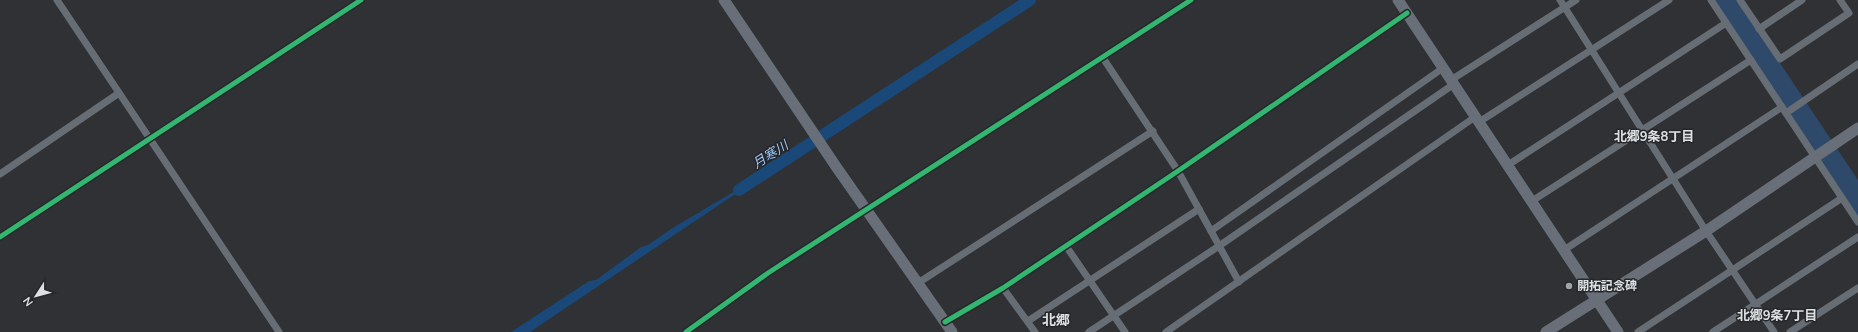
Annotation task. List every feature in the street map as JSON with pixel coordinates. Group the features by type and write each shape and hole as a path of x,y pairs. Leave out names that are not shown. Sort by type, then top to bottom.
{"street":[{"path":"57,0 279,332"},
{"path":"0,237 361,0"},
{"path":"724,0 832,162 952,332"},
{"path":"686,332 768,274 1191,0"},
{"path":"1398,0 1618,332"},
{"path":"1560,0 1706,231 1774,332"},
{"path":"1089,332 1219,246 1453,82 1576,0"},
{"path":"1166,332 1477,119 1592,50 1669,0"},
{"path":"1711,0 1858,222"},
{"path":"1740,0 1780,59 1849,13 1840,0"},
{"path":"1759,28 1802,0"},
{"path":"945,322 1004,288 1178,171 1407,13"},
{"path":"1508,165 1620,94 1726,23"},
{"path":"1103,58 1153,131 1178,171 1239,282"},
{"path":"1532,201 1644,131 1751,60"},
{"path":"1564,250 1858,64"},
{"path":"1211,231 1443,68"},
{"path":"0,174 119,92"},
{"path":"1546,332 1706,231 1858,128"},
{"path":"918,283 1153,131"},
{"path":"1638,332 1842,198"},
{"path":"1028,321 1199,209"},
{"path":"1713,332 1858,236"},
{"path":"1066,246 1125,332"},
{"path":"1004,288 1035,332"},
{"path":"1790,332 1858,288"}],"shaded area":[{"path":"1713,0 1738,0 1858,180 1858,218"},
{"path":"771,170 530,332 511,332 589,281 596,280 641,247 648,245 674,227"}],"waterway":[{"name":"月寒川","path":"739,190 1030,0"}],"cycle path":[{"path":"0,237 361,0"},
{"path":"686,332 768,273 1191,0"},
{"path":"945,322 1003,288 1178,171 1407,13"}],"place":[{"name":"開拓記念碑","path":"1569,286"}],"district":[{"name":"北郷9条8丁目","path":"1654,136"},
{"name":"北郷9条7丁目","path":"1777,315"},
{"name":"北郷","path":"1056,320"}]}
